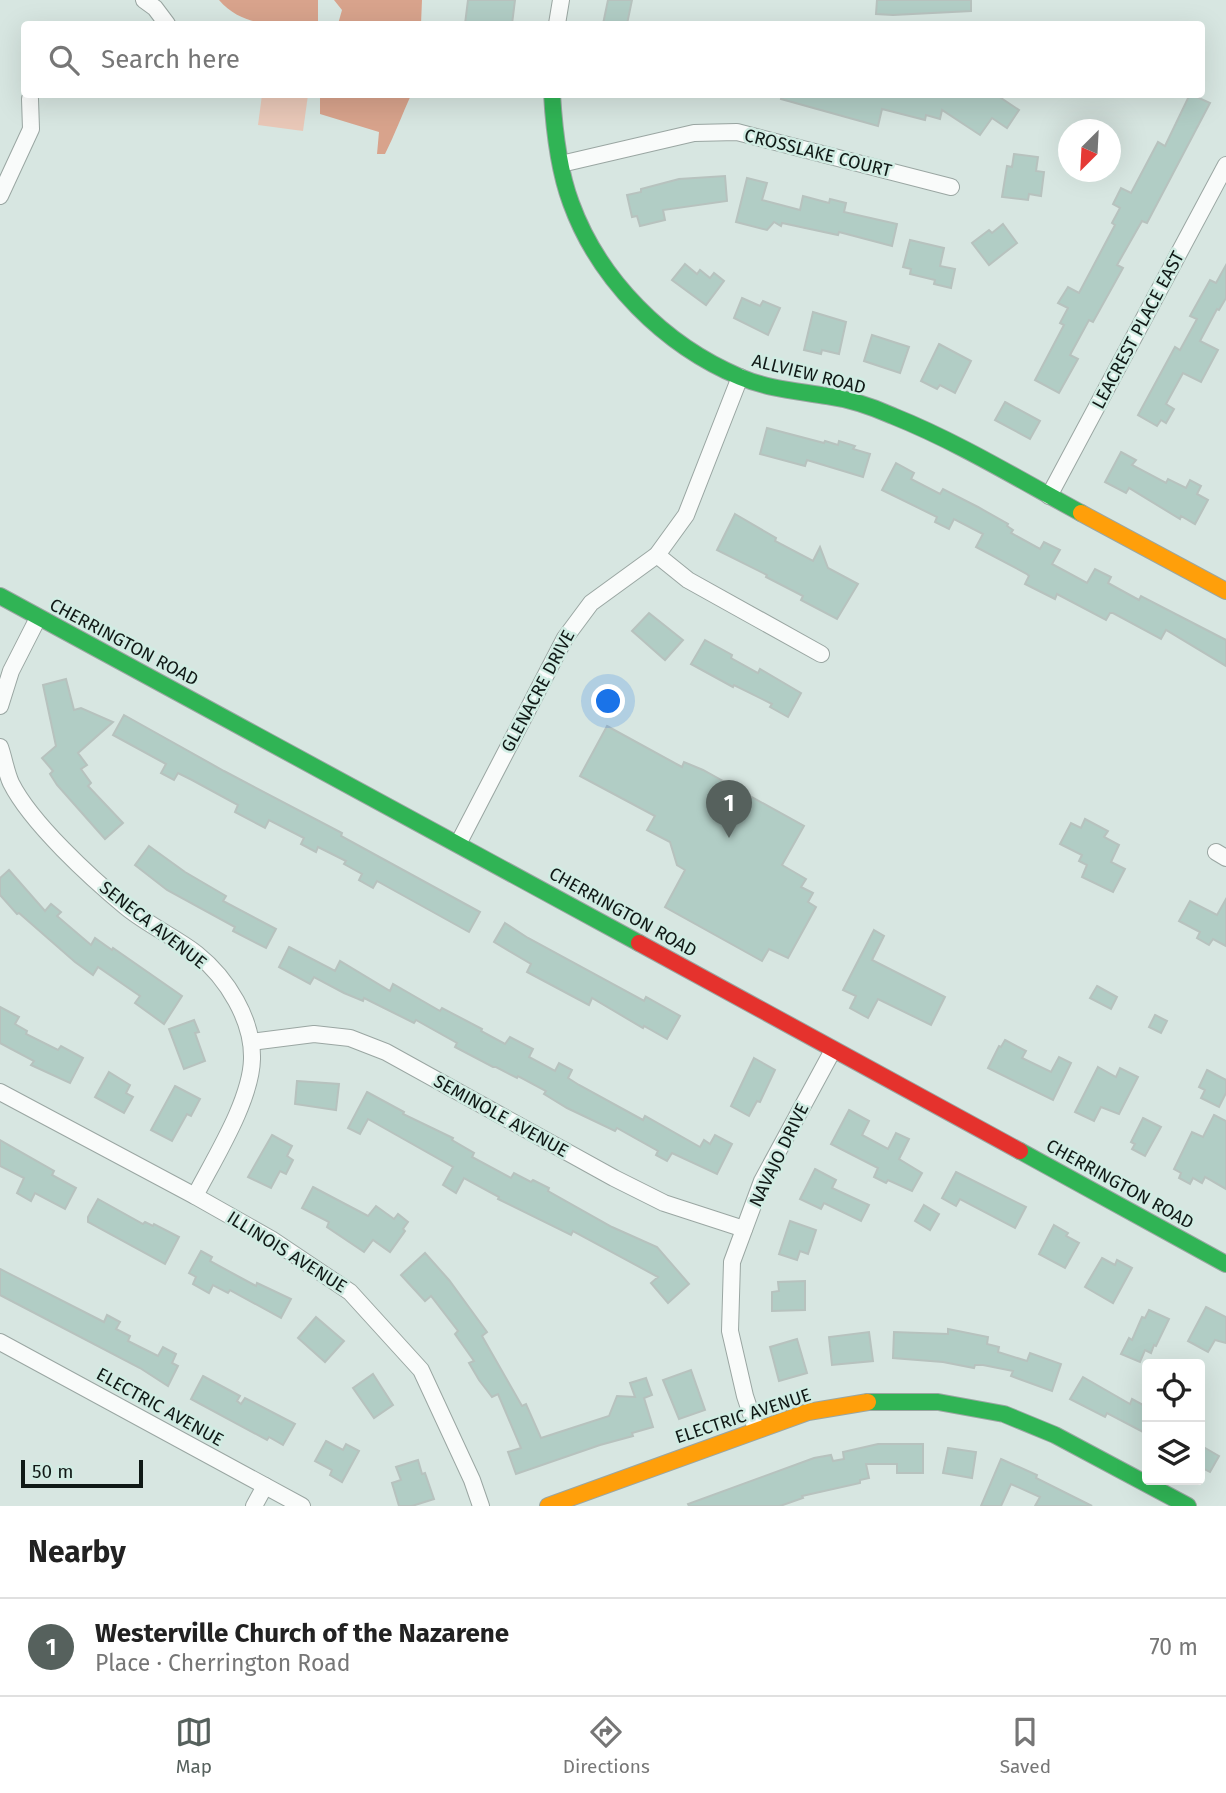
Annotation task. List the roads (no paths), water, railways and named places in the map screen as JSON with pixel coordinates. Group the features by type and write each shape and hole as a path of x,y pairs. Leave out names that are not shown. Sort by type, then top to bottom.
{"street":[{"path":"144,0 155,8 165,21"},
{"path":"558,21 561,0"},
{"name":"ALLVIEW ROAD","path":"552,98 561,164 570,201 587,241 626,297 702,358 740,377 780,390 830,396 892,415 948,441 1226,591"},
{"path":"0,196 31,129 30,99"},
{"name":"CROSSLAKE COURT","path":"561,164 694,133 737,132 951,187"},
{"name":"LEACREST PLACE EAST","path":"1049,496 1226,165"},
{"name":"GLENACRE DRIVE","path":"458,844 565,638 591,603 657,555 686,515 740,377"},
{"path":"657,555 688,580 821,654"},
{"name":"CHERRINGTON ROAD","path":"0,596 1226,1264"},
{"path":"0,706 11,671 38,618"},
{"name":"SENECA AVENUE","path":"0,747 11,783 33,815 80,866 129,909 198,955 230,989 244,1017 251,1042 252,1061 244,1094 233,1123 195,1196"},
{"name":"SEMINOLE AVENUE","path":"251,1042 314,1034 350,1038 386,1052 664,1203 744,1229"},
{"name":"NAVAJO DRIVE","path":"756,1429 745,1396 730,1331 732,1262 762,1181 833,1050"},
{"name":"ILLINOIS AVENUE","path":"0,1092 271,1239 351,1292 421,1370 472,1480 481,1506"},
{"name":"ELECTRIC AVENUE","path":"0,1342 302,1506"},
{"name":"ELECTRIC AVENUE","path":"548,1506 808,1412 876,1401 939,1402 1004,1414 1055,1435 1188,1506"},
{"path":"254,1506 265,1486"}],"place":[{"name":"Westerville Church of the Nazarene","path":"729,838"}]}
